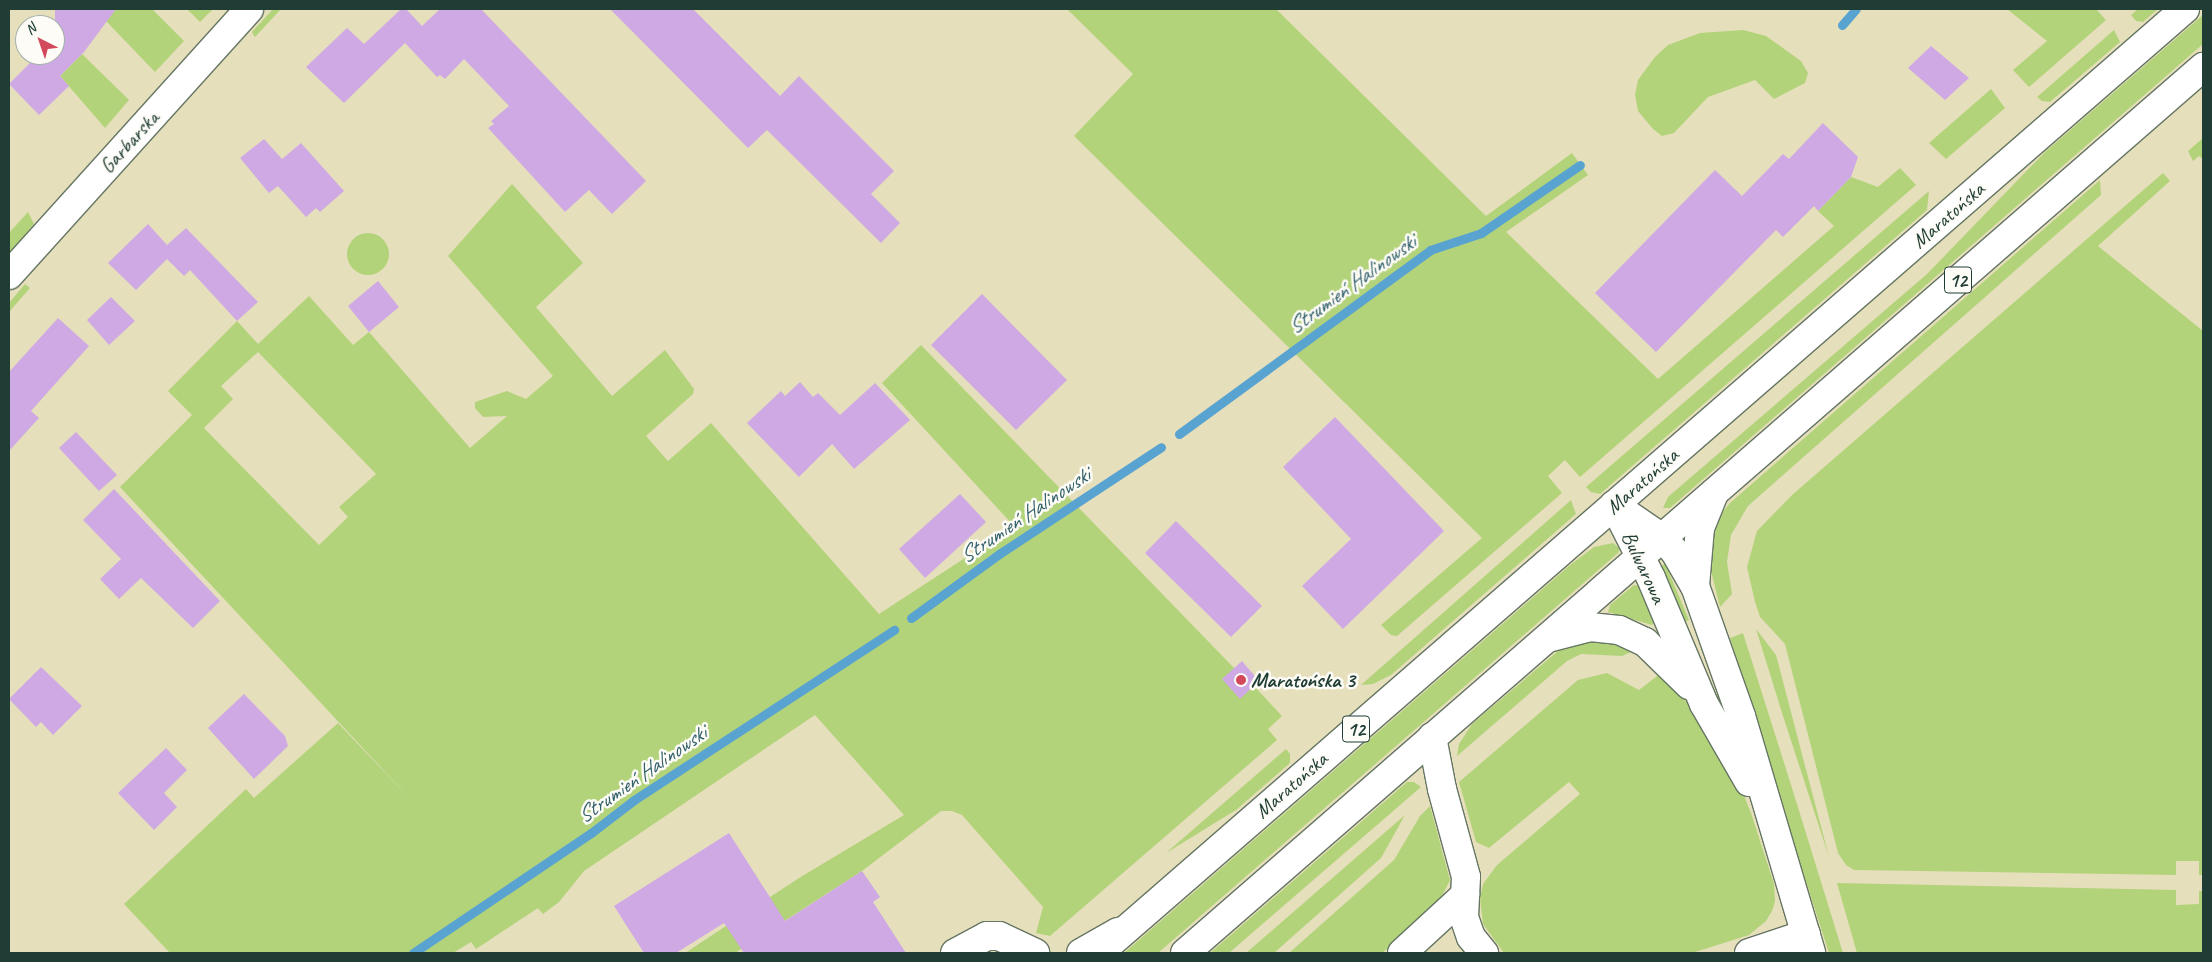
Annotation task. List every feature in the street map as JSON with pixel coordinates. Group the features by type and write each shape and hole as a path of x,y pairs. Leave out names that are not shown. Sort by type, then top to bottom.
{"main road":[{"name":"Garbarska","path":"9,275 249,9"},
{"name":"Maratońska","path":"1099,953 2185,9"},
{"name":"12","path":"1185,953 2203,67"},
{"path":"1696,586 1700,528 1714,493"},
{"name":"Bulwarowa","path":"1614,505 1662,538 1675,552 1696,586 1741,716 1809,944"},
{"name":"Bulwarowa","path":"1614,505 1641,556 1704,704 1770,818"},
{"path":"1548,638 1590,627 1631,635 1668,661 1704,704"},
{"path":"1432,738 1442,789 1466,877 1465,895 1468,928 1484,953"},
{"path":"1402,953 1465,895"},
{"path":"1081,953 1134,922"},
{"path":"955,953 986,936 999,936 1035,953"},
{"path":"1749,953 1809,944"}],"green space":[{"path":"116,9 152,9 184,41 155,72 106,21"},
{"path":"187,9 213,9 200,22"},
{"path":"273,9 281,9 255,37 252,32"},
{"path":"1067,9 1276,9 1486,216 1572,153 1588,175 1506,232 1658,379 1834,226 1818,211 1851,177 1878,187 1900,168 1916,185 1580,477 1565,460 1548,476 1562,493 1397,636 1391,635 1381,625 1482,538 1074,136 1133,74"},
{"path":"2007,9 2096,9 2106,20 2029,87 2013,70 2047,41"},
{"path":"2138,9 2158,9 2143,22 2136,21 2131,15"},
{"path":"2203,15 2203,44 1670,508 1663,508 1668,497 1927,274 2045,152"},
{"path":"1743,30 1766,36 1801,61 1808,73 1805,83 1774,99 1755,80 1708,97 1674,133 1662,136 1653,129 1638,111 1635,95 1638,80 1655,57 1668,45 1700,33"},
{"path":"2114,30 2120,42 2050,102 2042,101 2037,97"},
{"path":"82,54 129,100 105,128 60,76"},
{"path":"1991,89 2005,108 1946,159 1929,143"},
{"path":"2203,138 2203,159 2199,156 2193,161 2188,151"},
{"path":"2163,173 2170,181 2098,246 2203,331 2203,875 2199,875 2199,861 2176,861 2176,875 1854,870 1846,865 1838,853 1785,644 1760,617 1755,602 1747,567 1757,531 1792,495"},
{"path":"2100,180 2101,195 1748,506 1731,535 1727,562 1732,594 1720,607 1711,571 1712,540 1721,514 1730,503"},
{"path":"512,184 583,263 536,307 612,396 665,350 694,389 693,394 646,436 668,461 711,423 879,614 1014,526 882,383 921,345 1234,668 1240,698 1254,686 1282,716 1268,729 1277,740 1050,936 1036,933 1043,907 962,815 952,811 941,811 862,871 735,953 685,953 799,878 904,815 815,715 584,871 559,902 543,914 538,908 476,949 471,942 453,953 170,953 124,904 246,789 254,798 338,723 413,802 120,487 192,415 168,391 237,321 258,344 309,296 353,345 369,332 470,448 507,416 483,417 475,408 475,402 507,391 526,399 553,376 448,256","holes":["258,352 376,474 339,507 348,517 319,545 204,428 233,399 221,386"]},
{"path":"1929,191 1927,210 1600,494 1591,492 1586,487"},
{"path":"28,212 34,224 9,254 9,233"},
{"path":"372,233 380,236 386,242 389,254 386,266 380,272 364,275 356,272 350,266 347,250 350,242 356,236"},
{"path":"25,284 30,288 9,312 9,303"},
{"path":"1571,500 1576,514 1391,675 1373,684 1361,685"},
{"path":"1613,543 1620,549 1618,553 1158,953 1124,953 1569,566 1594,547"},
{"path":"1665,563 1689,620 1680,624 1661,567"},
{"path":"1634,585 1640,586 1654,621 1652,625 1608,612 1610,605"},
{"path":"1756,629 1776,655 1829,857 1783,716"},
{"path":"1743,633 1843,953 1829,953 1788,826 1730,638"},
{"path":"1608,639 1638,649 1622,656 1581,654 1567,661 1457,756 1459,744 1472,724 1558,651 1576,642"},
{"path":"1607,673 1639,690 1661,673 1691,707 1740,786 1751,813 1774,884 1775,901 1772,911 1766,921 1749,935 1692,953 1504,953 1483,924 1480,898 1483,884 1497,865 1580,794 1569,782 1489,848 1476,842 1459,782 1578,680"},
{"path":"1286,749 1290,754 1290,763 1236,810 1166,853"},
{"path":"1407,782 1414,782 1421,787 1229,953 1210,953"},
{"path":"1430,806 1450,880 1437,906 1382,953 1289,953 1394,860 1420,816"},
{"path":"1405,815 1381,858 1274,953 1246,953"},
{"path":"1837,883 2176,890 2176,905 2199,904 2199,891 2203,891 2203,953 1857,953"}],"building":[{"path":"55,9 116,9 84,52 60,76 69,86 39,115 9,84 28,65 65,65 65,15 55,15"},
{"path":"401,9 406,9 422,26 440,9 481,9 646,181 612,214 589,190 565,212 488,128 494,124 491,121 509,106 464,59 445,79 440,75 437,77 405,43 344,103 306,67 347,28 364,44"},
{"path":"610,9 693,9 780,96 799,76 894,171 871,194 900,223 881,243 767,130 748,148"},
{"path":"1931,46 1969,78 1945,100 1908,68"},
{"path":"1823,123 1858,157 1851,177 1818,211 1814,206 1783,237 1776,230 1656,352 1595,293 1715,170 1742,196 1783,154 1789,159"},
{"path":"264,139 282,159 301,143 344,191 320,212 316,208 306,217 278,186 269,193 240,158"},
{"path":"148,224 167,245 186,228 258,302 237,321 190,270 184,276 167,259 136,290 108,263"},
{"path":"378,281 399,307 369,332 348,306"},
{"path":"982,294 1067,380 1016,430 931,345"},
{"path":"111,297 135,321 109,345 87,320"},
{"path":"58,318 89,346 31,411 39,418 9,451 9,372"},
{"path":"800,382 813,397 818,393 840,415 875,383 910,420 854,469 832,444 799,477 747,423 781,391 785,396"},
{"path":"1335,417 1444,531 1343,629 1302,586 1351,539 1283,467"},
{"path":"76,432 117,475 99,491 59,448"},
{"path":"114,489 220,601 193,628 141,578 119,599 100,579 121,559 83,520"},
{"path":"960,494 986,522 925,578 899,549"},
{"path":"1176,521 1262,606 1231,637 1145,553"},
{"name":"Maratońska 3","path":"1242,661 1259,681 1240,699 1222,679"},
{"path":"41,667 82,706 53,735 41,722 36,727 9,699"},
{"path":"244,694 285,736 288,746 254,779 208,728"},
{"path":"166,748 187,770 164,793 177,807 154,830 118,793"},
{"path":"729,833 785,921 862,871 880,897 873,902 906,953 744,953 724,923 676,953 644,953 614,906"}],"waterway":[{"name":"Strumień Halinowski","path":"1842,25 1856,9"},
{"name":"Strumień Halinowski","path":"1179,434 1430,250 1481,233 1580,165"},
{"name":"Strumień Halinowski","path":"911,618 999,554 1161,447"},
{"name":"Strumień Halinowski","path":"413,953 591,833 634,800 894,630"}],"place":[{"name":"Maratońska 3","path":"1241,680"}]}
